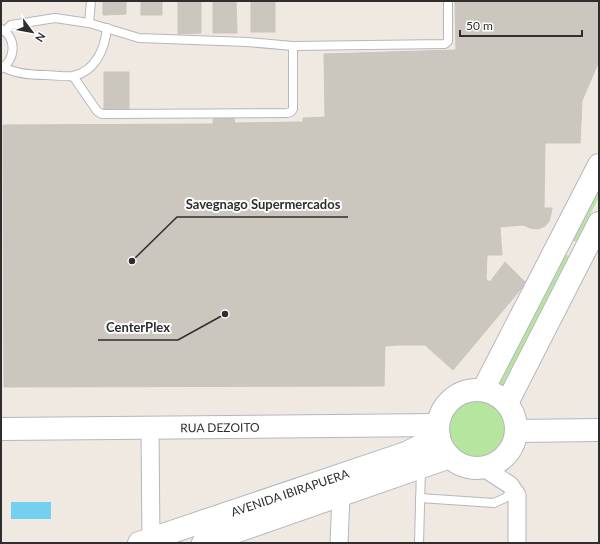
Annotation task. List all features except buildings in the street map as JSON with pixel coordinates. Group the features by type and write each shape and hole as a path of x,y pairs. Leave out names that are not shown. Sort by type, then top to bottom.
{"main road":[{"path":"483,390 599,165"},
{"path":"507,404 599,223"},
{"path":"483,390 496,394 507,404 515,416 516,431 511,448 504,458 484,468 471,468 460,464 450,457 443,448 439,431 443,410 453,398 468,391 483,390"},
{"name":"RUA DEZOITO","path":"1,429 150,428 439,431"},
{"path":"516,431 599,430"},
{"name":"AVENIDA IBIRAPUERA","path":"147,542 406,453 439,431"},
{"name":"AVENIDA IBIRAPUERA","path":"203,543 342,496 450,457"}],"street":[{"path":"147,542 150,428"},
{"path":"484,468 510,485 517,495 517,543"},
{"path":"339,543 342,496"}],"lane":[{"path":"89,22 91,1"},
{"path":"2,67 7,64 12,55 13,48 12,40 3,30 11,25 55,18 89,22 139,38 247,42 293,46 445,44 448,41 448,1"},
{"path":"2,67 28,75 73,76 86,71 99,57 106,38 107,28"},
{"path":"73,76 97,111 102,114 287,113 291,112 293,109 293,46"},
{"path":"419,543 421,468"},
{"path":"420,498 494,503 505,498 514,491"}],"green space":[{"path":"599,183 599,197 576,242 571,240"},
{"path":"565,254 569,256 504,386 499,384"},
{"path":"477,397 495,403 503,411 509,429 503,447 495,455 477,461 459,455 451,447 445,429 451,411 459,403"}],"water":[{"path":"11,502 51,502 51,519 11,519"}],"place":[{"name":"Savegnago Supermercados","path":"132,261"},
{"name":"CenterPlex","path":"225,314"}]}
